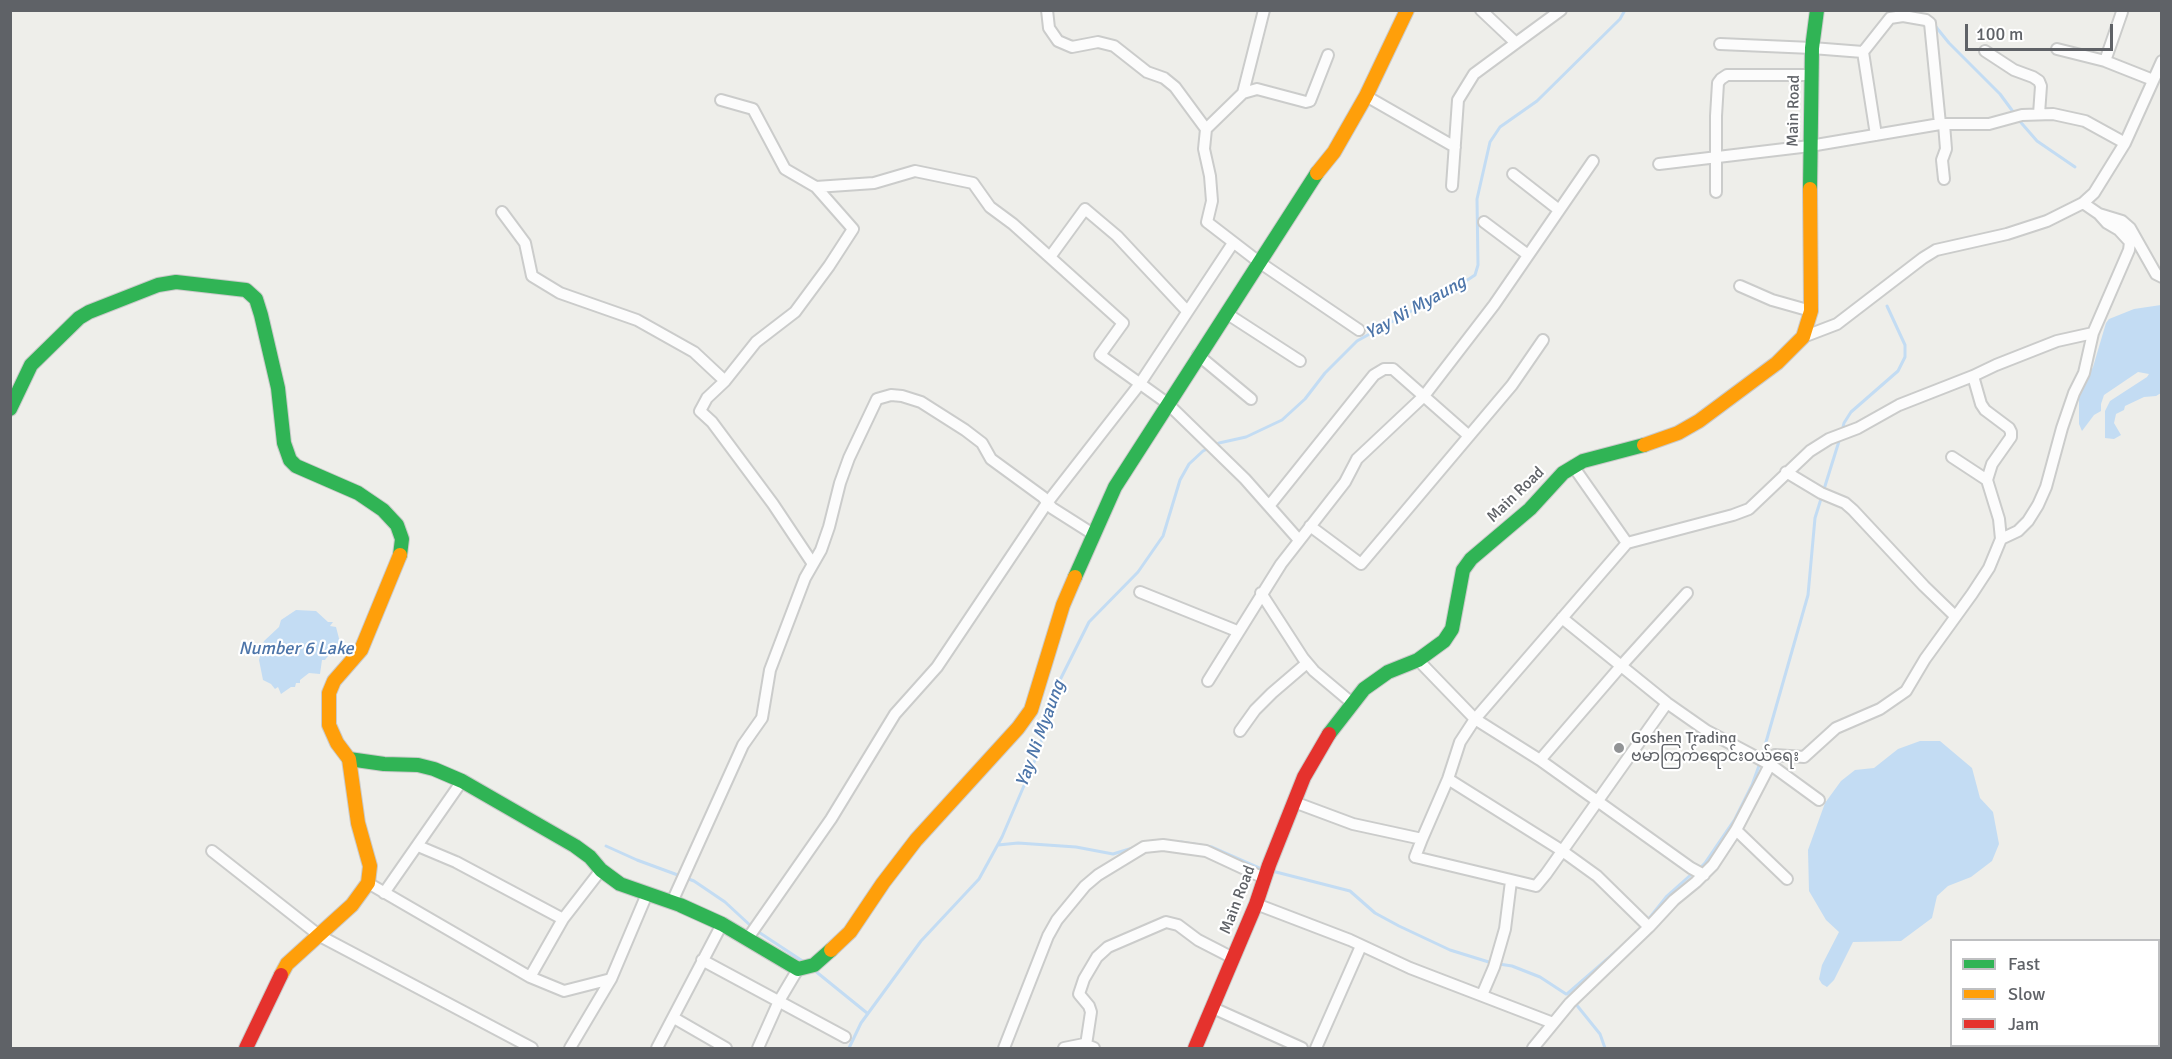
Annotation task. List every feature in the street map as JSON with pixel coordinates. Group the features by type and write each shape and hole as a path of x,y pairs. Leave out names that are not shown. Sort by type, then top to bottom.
{"street":[{"path":"1047,10 1049,28 1058,41 1072,47 1098,42 1114,46 1148,72 1164,78 1175,87 1206,129"},
{"path":"1264,10 1243,93 1206,129 1204,149 1210,176 1212,201 1207,222 1259,262 1359,330"},
{"path":"349,759 384,764 418,765 462,781 575,846 620,884 672,902 722,924 798,969 814,964 850,932 916,840 1018,728 1031,710 1063,605 1115,487 1198,355 1321,167 1334,152 1366,96 1407,10"},
{"path":"1481,10 1516,43"},
{"path":"1452,186 1458,100 1474,74 1561,10"},
{"name":"Main Road","path":"1195,1048 1256,904 1304,777 1329,733 1352,703 1375,680 1418,660 1444,641 1452,629 1459,582 1463,570 1471,559 1530,509 1552,482 1573,466 1583,461 1655,442 1699,421 1777,363 1803,337 1811,311 1811,75 1817,10"},
{"path":"2105,61 2122,12"},
{"path":"1876,135 1863,52 1890,18 1903,16 1926,20 1930,23 1946,149 1942,160 1944,179"},
{"path":"1720,44 1863,52"},
{"path":"2057,49 2105,61 2153,80"},
{"path":"1985,51 2014,70 2039,81 2041,86 2039,114"},
{"path":"1243,93 1263,90 1306,102 1310,101 1328,55"},
{"path":"1803,337 1837,324 1936,250 2007,234 2047,220 2084,203 2094,193 2126,143 2162,61"},
{"path":"1716,192 1718,84 1721,79 1727,75 1811,75"},
{"path":"1366,96 1455,147"},
{"path":"721,100 753,109 785,169 816,187 853,229 795,312 756,342 725,381 707,398 699,411 712,422 726,440 813,564"},
{"path":"1659,164 1810,146 1942,124 1989,124 2022,115 2039,114 2054,114 2085,121 2126,143"},
{"path":"1208,681 1261,593 1345,482 1357,459 1424,396 1494,305 1593,161"},
{"path":"816,187 874,183 915,171 973,183 990,207 1123,322 1100,355 1167,404 1214,448 1299,540"},
{"path":"1513,174 1559,210"},
{"path":"2001,539 2018,531 2028,521 2046,487 2061,428 2084,373 2093,333 2129,250 2130,242 2119,230 2084,203"},
{"path":"1050,257 1085,209 1117,236 1187,311"},
{"path":"502,212 525,243 532,276 560,293 637,320 694,352 725,381"},
{"path":"2099,214 2122,221 2130,228 2156,274 2162,277"},
{"path":"1484,222 1528,255"},
{"path":"748,938 831,819 895,714 937,667 1047,503 1139,385 1233,243"},
{"path":"10,409 31,364 88,312 158,285 176,282 239,288 252,294 261,315 278,388 285,443 290,460 296,466 358,493 383,510 397,525 402,538 402,551 361,650 334,681 329,693 330,725 337,743 349,759 358,823 370,866 368,883 352,904 320,936 287,964 271,992 246,1048"},
{"path":"1740,286 1772,300 1811,311"},
{"path":"1226,313 1300,361"},
{"path":"1668,703 1536,886 1415,857 1448,779 1460,742 1474,718 1627,543 1749,509 1810,451 1899,405 2057,341 2093,333"},
{"path":"1310,526 1361,564 1512,386 1544,340"},
{"path":"1198,355 1251,399"},
{"path":"1269,506 1374,375 1384,369 1393,369 1469,436"},
{"path":"1533,1048 1645,923 1674,900 1736,830 1764,762 1775,755 1804,756 1836,728 1880,709 1906,691 1989,568 2001,539 1999,519 1988,480 1992,464 2011,437 2011,432 1981,404 1973,376"},
{"path":"672,902 743,745 762,718 770,670 805,578 829,527 849,458 876,399 883,396 902,396 921,402 982,443 991,459 1047,503 1093,534"},
{"path":"1952,457 1988,480"},
{"path":"1573,466 1627,543"},
{"path":"1786,472 1824,494 1845,503 1923,586 1955,616"},
{"path":"1140,592 1238,631"},
{"path":"1261,593 1307,663 1352,703"},
{"path":"1540,760 1687,593"},
{"path":"1562,618 1668,703 1707,731 1764,762 1819,800"},
{"path":"1418,660 1474,718 1540,760 1698,872"},
{"path":"1240,731 1255,710 1307,663"},
{"path":"1448,779 1561,850 1607,883 1645,923"},
{"path":"384,893 462,781"},
{"path":"1294,802 1353,824 1422,839"},
{"path":"1736,830 1787,879"},
{"path":"1004,1048 1048,936 1057,920 1098,874 1144,847 1163,845 1206,851 1264,878"},
{"path":"418,846 456,862 563,919"},
{"path":"212,851 320,936 532,1048"},
{"path":"530,977 563,919 601,870"},
{"path":"1482,995 1505,929 1511,881"},
{"path":"368,883 530,977 564,991 610,979"},
{"path":"570,1048 610,979 647,894"},
{"path":"1256,904 1410,968 1553,1023"},
{"path":"1064,1048 1074,1045 1090,1047 1091,1012 1079,994 1084,979 1097,957 1117,941 1166,922 1172,923 1198,940 1233,958"},
{"path":"657,1048 722,924"},
{"path":"1316,1048 1361,946"},
{"path":"702,960 845,1037"},
{"path":"758,1048 779,1001 798,969"},
{"path":"1213,1008 1302,1048"},
{"path":"674,1018 726,1048"}],"water":[{"path":"2161,305 2161,393 2144,397 2125,406 2124,410 2116,414 2114,423 2121,435 2114,439 2105,438 2105,411 2110,401 2149,374 2138,372 2104,395 2101,411 2094,415 2082,431 2079,424 2079,392 2093,367 2106,323 2109,319 2134,309"},
{"name":"Number 6 Lake","path":"296,610 316,611 328,622 333,622 330,626 336,627 342,650 337,654 331,652 325,660 322,660 320,674 309,673 300,680 300,683 296,683 295,687 281,694 278,687 275,689 263,680 259,660 264,641 279,627 281,620"},
{"path":"1920,741 1940,741 1972,768 1980,798 1993,812 1999,844 1992,861 1971,877 1948,886 1937,896 1932,918 1901,941 1853,942 1834,980 1827,987 1819,979 1822,965 1839,932 1826,920 1809,891 1808,850 1825,803 1841,781 1855,770 1874,768 1898,749"}],"waterway":[{"name":"Yay Ni Myaung","path":"849,1048 861,1023 921,941 979,879 1002,837 1038,753 1054,692 1089,622 1138,572 1163,536 1180,480 1189,464 1203,451 1219,443 1246,437 1282,420 1305,399 1325,373 1357,341 1475,275 1478,265 1477,199 1490,142 1500,127 1537,101 1620,19 1625,10"},
{"path":"1932,22 1949,43 2000,94 2014,113"},
{"path":"2017,118 2037,141 2075,167"},
{"path":"1842,431 1851,412 1898,371 1905,357 1905,345 1887,306"},
{"path":"1762,756 1808,595 1815,518 1840,438"},
{"path":"1700,868 1735,819 1760,763"},
{"path":"1181,842 1212,847 1262,869"},
{"path":"998,845 1018,843 1076,847 1113,854 1136,847"},
{"path":"606,846 694,881 725,902 752,927"},
{"path":"1272,871 1350,891 1375,913 1399,926 1450,950 1492,963"},
{"path":"1647,921 1667,896 1694,872"},
{"path":"757,931 804,962"},
{"path":"1567,994 1628,941"},
{"path":"1499,964 1512,966 1540,977 1566,994"},
{"path":"814,970 867,1013"},
{"path":"1575,1003 1600,1034 1605,1048"}],"traffic: fast":[{"path":"1810,189 1812,48 1817,10"},
{"path":"1075,577 1115,487 1317,173"},
{"path":"10,409 31,365 79,318 89,312 158,285 176,282 246,290 256,299 261,315 278,388 284,443 290,460 296,466 358,493 383,510 397,525 402,539 400,555"},
{"path":"1329,734 1364,689 1388,672 1418,660 1444,641 1452,629 1463,570 1471,559 1530,509 1563,473 1583,461 1644,445"},
{"path":"349,759 384,764 418,765 462,781 575,846 620,884 680,905 722,924 798,969 814,965 831,950"}],"traffic: slow":[{"path":"1317,173 1334,152 1366,96 1407,10"},
{"path":"1644,445 1678,433 1699,421 1777,363 1803,337 1811,311 1810,189"},
{"path":"281,975 287,964 352,905 368,883 370,866 358,823 349,759 337,743 329,725 329,693 334,681 361,650 400,555"},
{"path":"831,950 850,932 916,840 1018,728 1031,710 1063,605 1075,577"}],"traffic: jam":[{"path":"1195,1048 1256,904 1304,777 1329,734"},
{"path":"246,1048 281,975"}],"place":[{"name":"Goshen Trading ဗမာကြက်ရောင်းဝယ်ရေး","path":"1619,748"}]}
